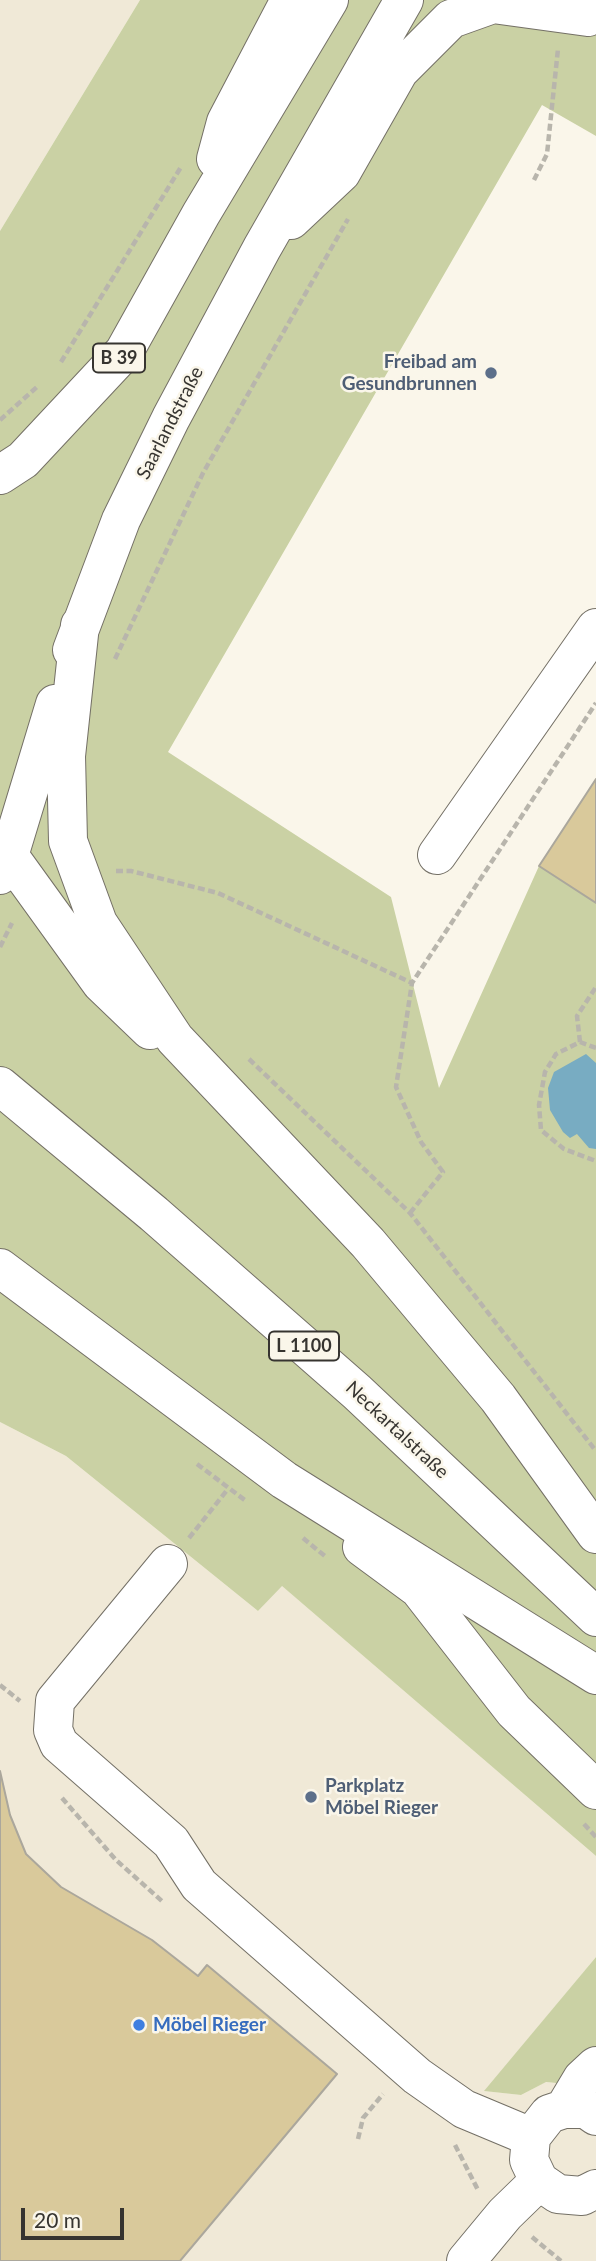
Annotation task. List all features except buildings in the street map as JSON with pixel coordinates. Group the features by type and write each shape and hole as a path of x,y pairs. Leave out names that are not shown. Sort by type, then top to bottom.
{"main road":[{"path":"201,214 226,122 290,0"},
{"name":"B 39","path":"0,475 23,460 124,352 201,214 329,0"},
{"name":"Saarlandstraße","path":"3,858 80,625 126,509 170,418 262,248 404,0"},
{"path":"555,0 592,19"},
{"path":"262,248 341,173 399,71 451,19 493,4 592,19"},
{"path":"80,625 66,756 68,841 98,923 175,1039 368,1242 498,1398 596,1534"},
{"path":"437,855 596,628"},
{"path":"3,858 32,884 101,983 149,1029 175,1039"},
{"name":"Neckartalstraße","path":"0,1086 153,1214 357,1392 596,1617"},
{"path":"0,1268 284,1480 596,1675"},
{"path":"284,1480 312,1510 419,1589 587,1804"},
{"path":"168,1564 54,1701 53,1730 60,1744 171,1842 198,1885 417,2076 464,2109 531,2137"},
{"path":"596,2066 582,2080 580,2112 549,2114 531,2137 529,2160 539,2181 558,2194 582,2196 596,2189"},
{"path":"466,2261 505,2214 539,2181"}],"path":[{"path":"534,180 547,154 558,48"},
{"path":"57,369 187,158"},
{"path":"109,671 202,473 353,210"},
{"path":"0,420 47,377"},
{"path":"410,1213 443,1172 421,1142 396,1087 412,983 596,703"},
{"path":"111,871 131,872 218,893 412,983"},
{"path":"580,1042 577,1016 596,987"},
{"path":"596,1048 580,1042 556,1054 545,1072 539,1104 541,1130 564,1149 596,1161"},
{"path":"239,1049 410,1213 596,1451"},
{"path":"188,1457 251,1504"},
{"path":"168,1564 228,1489"},
{"path":"298,1534 328,1559"},
{"path":"587,1804 596,1837"},
{"path":"358,2139 363,2118 388,2088"}],"shaded area":[{"path":"0,0 140,0 0,231"},
{"name":"Parkplatz Möbel Rieger","path":"0,1422 66,1456 258,1611 281,1585 596,1856 596,1957 485,2091 521,2095 545,2082 596,2087 596,2261 0,2261"}],"green space":[{"path":"140,0 596,0 596,136 542,105 168,752 391,897 439,1088 539,866 596,854 596,1856 282,1586 258,1611 66,1456 0,1422 0,231"},
{"path":"596,1957 596,2087 546,2082 521,2095 484,2091"}],"water":[{"path":"586,1054 596,1063 596,1149 589,1148 577,1134 570,1138 563,1132 550,1110 548,1088 554,1072"}],"place":[{"name":"Freibad am Gesundbrunnen","path":"491,373"},
{"name":"Parkplatz Möbel Rieger","path":"311,1797"},
{"name":"Möbel Rieger","path":"139,2025"}]}
